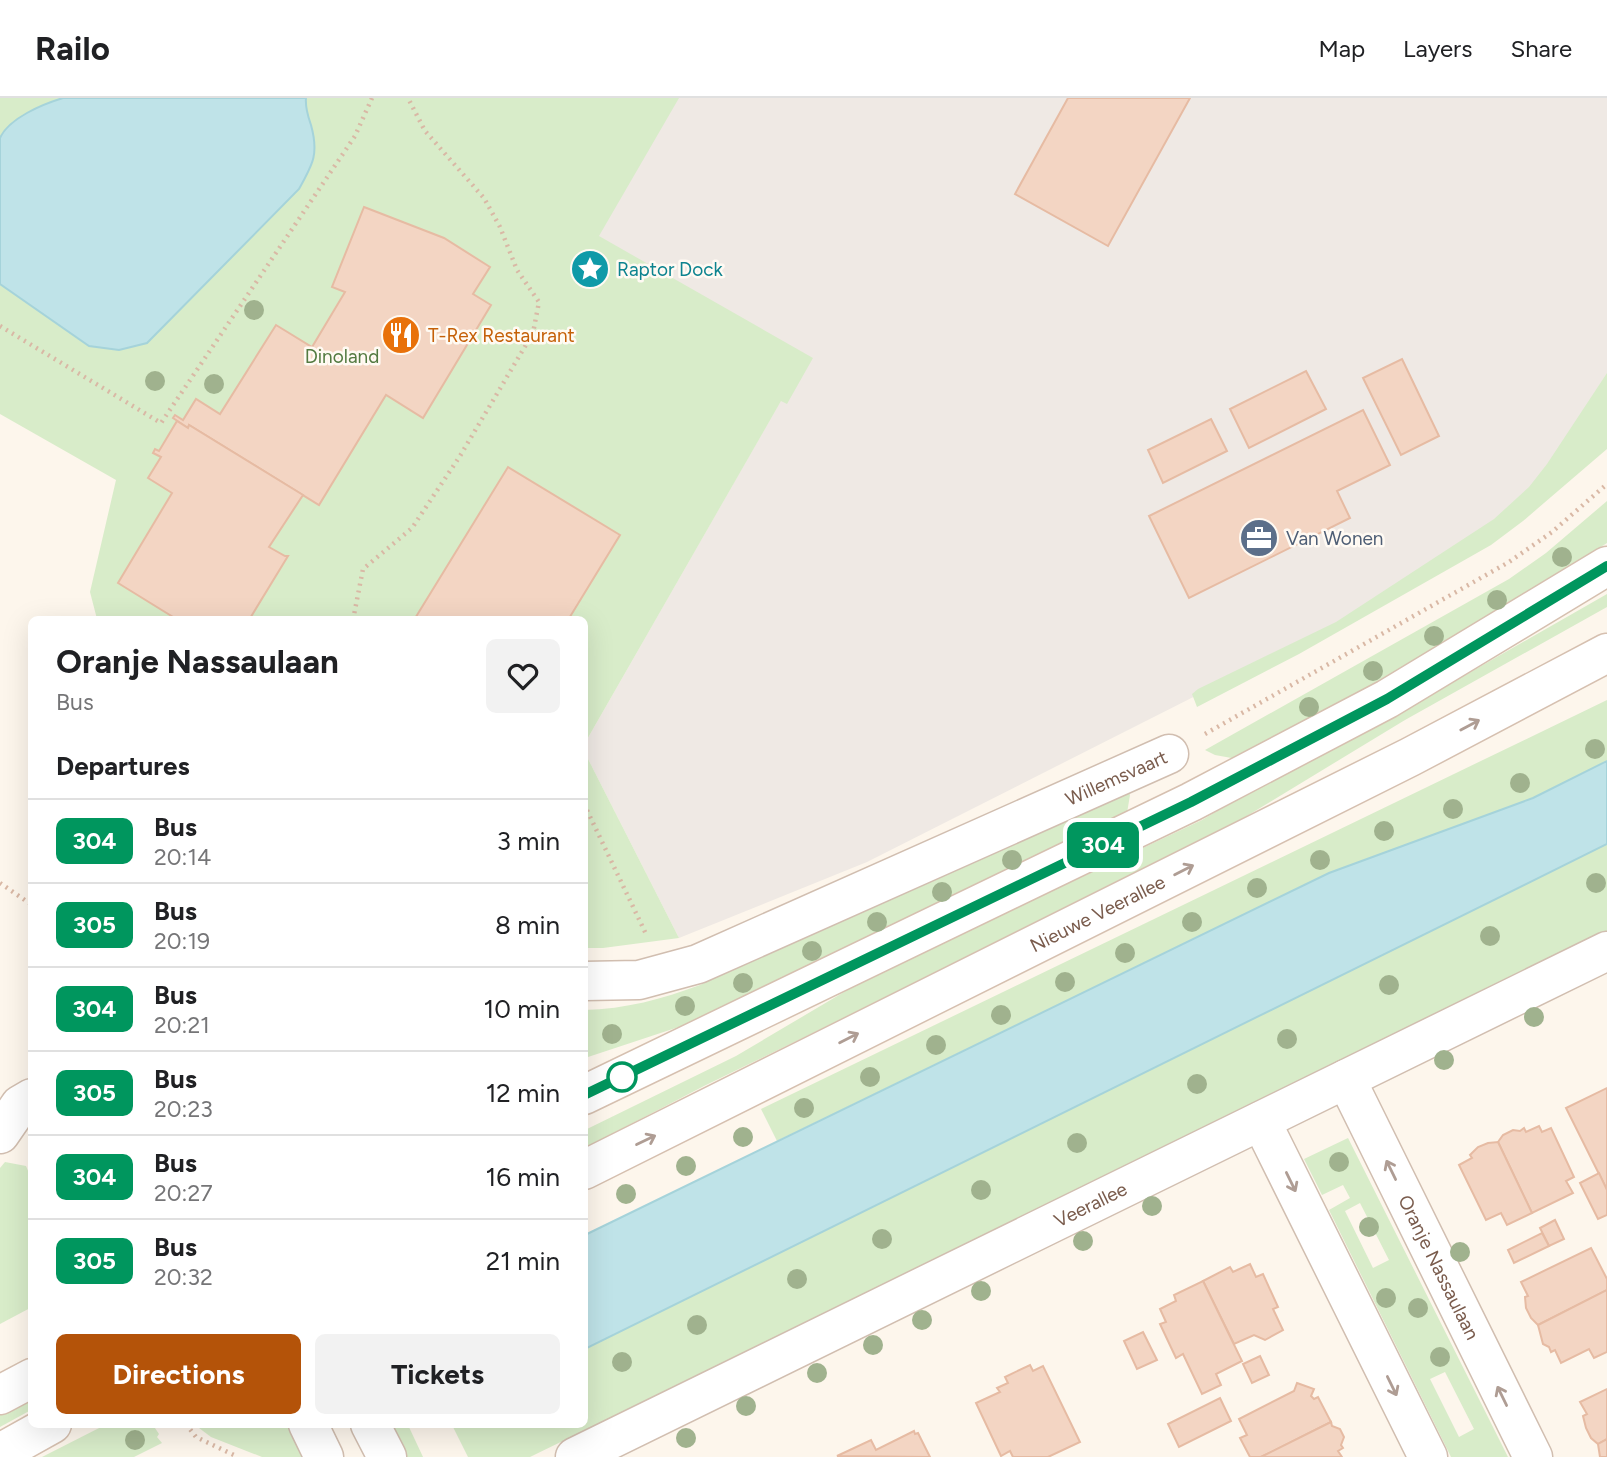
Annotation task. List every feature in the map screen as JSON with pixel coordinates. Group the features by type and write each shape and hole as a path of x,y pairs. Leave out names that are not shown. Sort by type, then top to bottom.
{"street":[{"path":"588,1093 1191,802 1387,699 1607,566"},
{"name":"Nieuwe Veerallee","path":"588,1168 1410,757 1607,653"},
{"name":"Willemsvaart","path":"588,981 639,980 698,964 1168,754"},
{"name":"Veerallee","path":"575,1457 1607,951"},
{"name":"Oranje Nassaulaan","path":"1346,1079 1533,1457"},
{"path":"0,1134 20,1105 28,1100"},
{"path":"1261,1121 1428,1457"},
{"path":"0,1395 28,1380"},
{"path":"0,1452 45,1428"},
{"path":"310,1428 324,1457"},
{"path":"372,1428 387,1457"}],"path":[{"path":"0,326 161,423 355,136 372,98"},
{"path":"354,616 363,569 412,528 460,456 533,333 539,302 517,270 500,227 484,198 425,131 408,98"},
{"name":"Willemsvaart","path":"1168,754 1509,562 1552,532 1607,484"},
{"path":"588,812 652,946"},
{"path":"0,883 28,902"},
{"path":"189,1428 196,1437 238,1457"}],"shaded area":[{"path":"642,98 1607,98 1607,389 1532,493 1448,552 1322,632 867,862 679,938 588,759 588,738 787,390 565,230"}],"green space":[{"name":"Dinoland","path":"0,98 679,98 599,236 813,358 787,404 781,401 588,738 588,616 96,616 90,592 116,480 0,414"},
{"path":"1607,373 1607,449 1523,521 1491,545 1299,654 1197,707 1192,694 1198,689 1336,622 1494,519 1529,487 1547,464"},
{"path":"1607,501 1607,543 1408,669 1237,759 1215,755 1205,750 1509,579 1546,553"},
{"path":"1607,594 1607,607 1405,720 1199,845 704,1086 588,1146 588,1129 736,1056 866,979 1202,820 1300,762 1462,677"},
{"path":"1607,700 1607,761 1533,798 1329,873 777,1141 761,1109"},
{"path":"588,759 679,938 588,948"},
{"path":"1128,789 1130,795 1127,813 715,1015 588,1057 588,1010 644,1002 700,985"},
{"path":"1607,844 1607,931 530,1457 468,1457 454,1428 588,1428 588,1348"},
{"path":"1348,1138 1508,1457 1451,1457 1329,1210 1350,1198 1343,1185 1322,1195 1304,1159","holes":["1360,1203 1389,1260 1373,1268 1345,1211","1445,1372 1474,1429 1459,1437 1430,1379"]},
{"path":"5,1162 26,1166 28,1171 28,1309 0,1324 0,1168"},
{"path":"28,1394 28,1412 0,1427 0,1409"},
{"path":"99,1428 155,1428 162,1443 134,1457 42,1457"},
{"path":"199,1428 289,1428 304,1457 262,1457 211,1437"},
{"path":"390,1428 409,1428 423,1457 406,1457"}],"water":[{"path":"63,98 306,98 314,151 311,165 299,189 147,343 119,350 89,346 0,284 0,138 19,118"},
{"path":"1607,761 1607,844 588,1348 588,1234 1329,873 1533,798"}],"building":[{"path":"1068,98 1190,98 1108,246 1015,194"},
{"path":"364,207 444,238 490,267 473,294 491,305 423,418 386,395 319,505 189,425 188,428 173,418 175,415 183,420 196,399 220,414 276,325 312,347 345,292 332,287"},
{"path":"1402,359 1439,436 1401,455 1363,378"},
{"path":"1306,371 1326,409 1249,448 1230,409"},
{"path":"1363,410 1390,465 1337,491 1350,518 1189,598 1149,516"},
{"path":"1211,419 1227,451 1163,483 1148,450"},
{"path":"177,421 188,428 189,425 303,495 269,547 288,556 251,616 172,616 118,583 172,493 148,478 161,457 153,453 155,449 159,451"},
{"path":"508,467 620,535 570,616 416,616"},
{"path":"1607,1088 1607,1190 1566,1108"},
{"path":"1539,1126 1542,1132 1551,1128 1574,1177 1566,1181 1573,1193 1532,1213 1498,1142 1503,1135 1513,1130 1520,1131 1524,1128 1526,1132"},
{"path":"1498,1142 1532,1213 1507,1225 1501,1213 1486,1220 1459,1165 1472,1158 1470,1155 1478,1147"},
{"path":"1599,1173 1607,1190 1607,1215 1598,1219 1580,1183"},
{"path":"1555,1220 1564,1239 1549,1246 1540,1228"},
{"path":"1542,1233 1549,1246 1514,1263 1508,1250"},
{"path":"1591,1248 1607,1279 1607,1290 1538,1325 1526,1308 1525,1297 1528,1296 1521,1282"},
{"path":"1250,1264 1256,1277 1263,1274 1278,1307 1273,1309 1283,1330 1265,1340 1254,1335 1234,1344 1203,1281 1230,1267 1233,1272"},
{"path":"1203,1281 1242,1361 1216,1374 1221,1385 1202,1394 1183,1354 1176,1358 1160,1324 1166,1322 1160,1309 1176,1301 1174,1295"},
{"path":"1607,1290 1607,1352 1594,1358 1589,1349 1561,1363 1555,1350 1551,1352 1549,1347 1543,1344 1538,1325"},
{"path":"1143,1332 1157,1360 1137,1369 1124,1341"},
{"path":"1260,1356 1269,1375 1252,1383 1243,1364"},
{"path":"1030,1365 1033,1371 1043,1366 1080,1442 1048,1457 1013,1457 1010,1451 1001,1456 976,1403 1000,1392 997,1388 1008,1383 1005,1377"},
{"path":"1297,1383 1314,1389 1311,1396 1314,1399 1318,1397 1331,1422 1261,1457 1250,1457 1240,1438 1247,1435 1239,1419 1294,1391"},
{"path":"1607,1389 1607,1439 1598,1444 1586,1428 1583,1416 1587,1414 1580,1402"},
{"path":"1220,1398 1231,1421 1179,1447 1168,1424"},
{"path":"1331,1422 1332,1426 1340,1429 1344,1437 1341,1445 1343,1448 1338,1451 1342,1457 1261,1457"},
{"path":"914,1431 915,1434 918,1433 930,1457 837,1456 871,1440 876,1450"},
{"path":"1607,1439 1607,1457 1600,1457 1598,1444"}],"bus line":[{"name":"304","path":"588,1093 1191,802 1387,699 1607,566"}],"place":[{"name":"Raptor Dock","path":"590,269"},
{"name":"T-Rex Restaurant","path":"401,335"},
{"name":"Van Wonen","path":"1259,538"}]}
